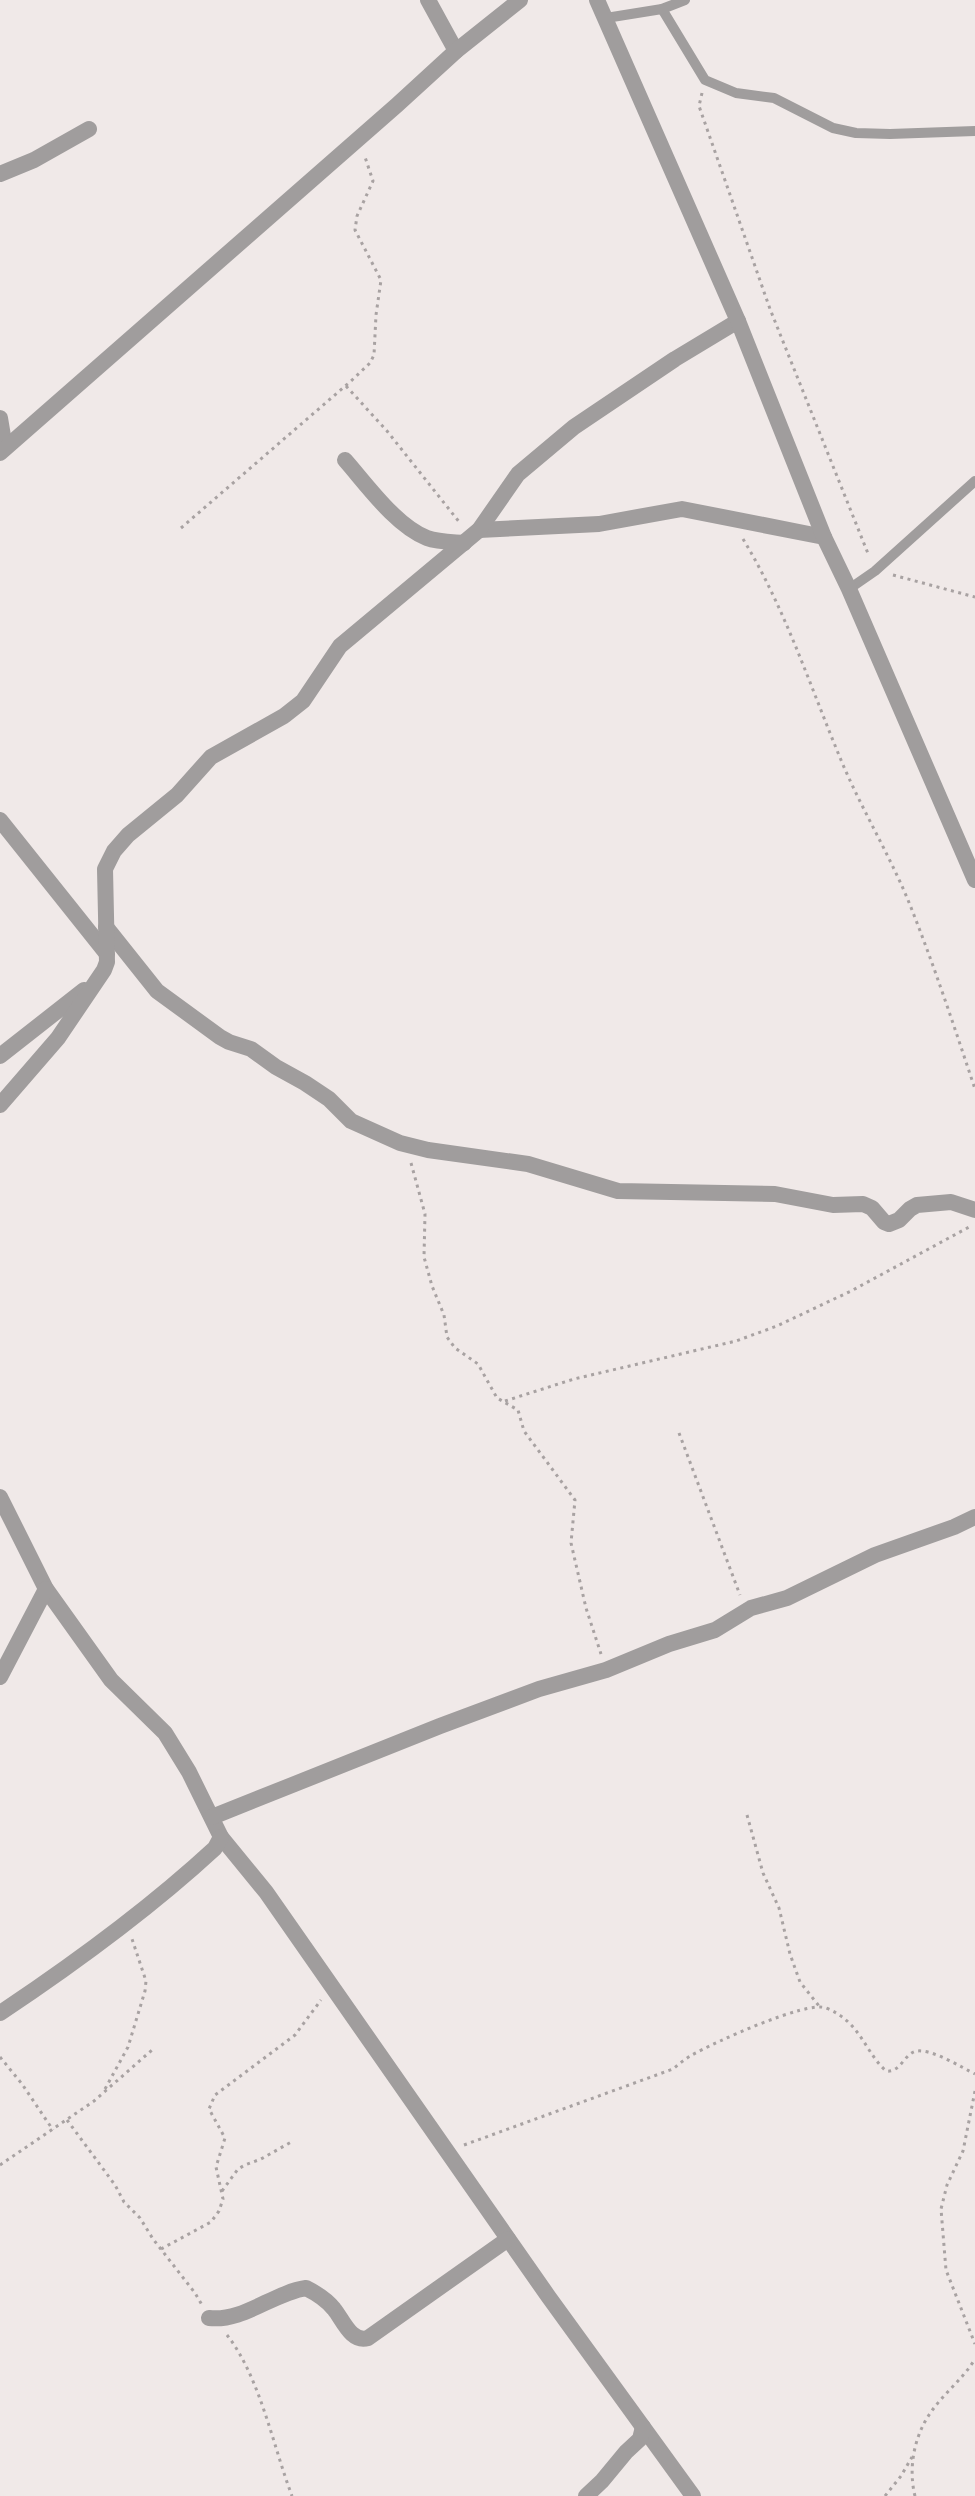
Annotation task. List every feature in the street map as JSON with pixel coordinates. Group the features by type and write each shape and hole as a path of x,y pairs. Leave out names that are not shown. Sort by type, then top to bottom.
{"street":[{"path":"428,0 456,51"},
{"path":"3,450 456,51 520,0"},
{"path":"597,0 738,321 824,537 849,589 975,880"},
{"path":"0,174 28,163 89,129"},
{"path":"0,1105 58,1038 104,969 107,954 105,869 114,851 128,835 177,795 211,757 284,716 303,701 340,646 472,537 518,474 574,426 675,359 738,321"},
{"path":"0,418 3,450"},
{"path":"345,460 400,520 416,533 429,539 599,524 682,509 824,537"},
{"path":"0,820 107,954"},
{"path":"106,927 157,991 229,1042 251,1049 276,1067 305,1083 329,1100 351,1121 406,1144 428,1150 528,1164 618,1191 775,1194 834,1205 863,1204 872,1208 884,1222 890,1224 899,1220 917,1205 951,1202 975,1210"},
{"path":"0,1056 98,980"},
{"path":"0,1497 46,1589 111,1680 165,1733 221,1837 266,1892 447,2152 693,2496"},
{"path":"212,1817 539,1689 606,1670 669,1644 715,1630 746,1611 787,1598 875,1555 954,1527 975,1517"},
{"path":"0,1677 46,1589"},
{"path":"0,2013 52,1979 186,1875 215,1848 221,1837"},
{"path":"209,2318 218,2319 240,2314 269,2299 306,2288 333,2308 347,2329 357,2338 368,2338 508,2238"},
{"path":"586,2496 640,2439 643,2427"}],"lane":[{"path":"606,18 662,9 685,0"},
{"path":"662,9 705,80 736,93 774,98 832,128 856,133 975,131"},
{"path":"849,589 875,571 975,482"}],"path":[{"path":"705,80 699,106 770,309 875,571 975,597"},
{"path":"181,528 346,386 370,363 374,355 380,276 364,252 355,230 357,216 373,181 363,150 369,129"},
{"path":"346,386 387,431 472,537"},
{"path":"729,517 757,562 788,625 816,702 859,802 907,897 975,1089"},
{"path":"406,1144 425,1214 424,1257 432,1286 444,1315 447,1337 455,1348 478,1364 494,1393 518,1410 524,1431 574,1500 571,1543 586,1608 606,1670"},
{"path":"504,1402 584,1377 736,1341 777,1326 851,1291 975,1224"},
{"path":"679,1433 746,1611"},
{"path":"747,1815 763,1873 779,1908 790,1954 800,1982 820,2007"},
{"path":"104,2091 108,2079 128,2047 145,1991 146,1981 132,1940 132,1918"},
{"path":"161,2249 211,2222 219,2211 223,2199 216,2167 225,2138 209,2109 212,2098 295,2035 324,1995 328,1981"},
{"path":"447,2152 673,2069 692,2055 787,2014 814,2006 826,2007 853,2026 886,2071 895,2070 914,2052 919,2051 939,2057 975,2074"},
{"path":"0,2165 67,2120 152,2050"},
{"path":"0,2057 22,2084 53,2130"},
{"path":"975,2091 963,2151 947,2185 941,2209 946,2270 975,2344"},
{"path":"67,2120 115,2185 124,2202 140,2218 195,2293 209,2318 228,2336 240,2353 265,2415 292,2496"},
{"path":"222,2191 238,2169 293,2141"},
{"path":"915,2496 911,2479 913,2455 920,2432 931,2412 975,2359"},
{"path":"885,2496 901,2476 913,2455"}]}
